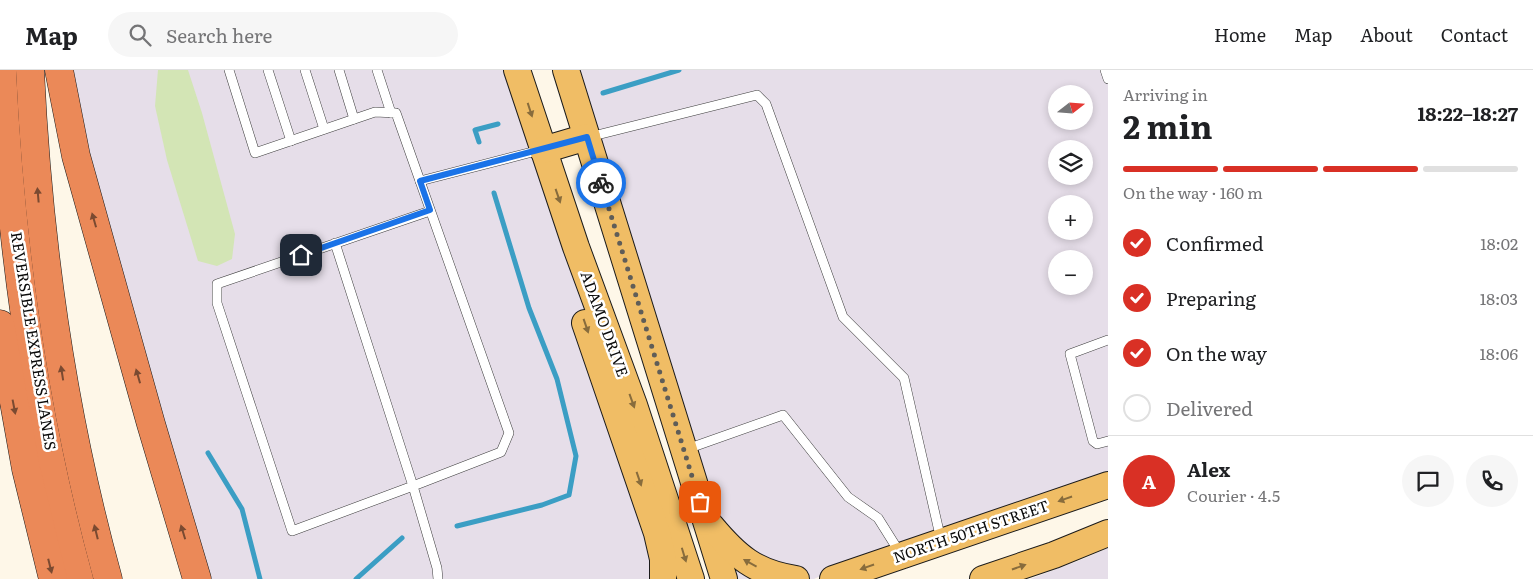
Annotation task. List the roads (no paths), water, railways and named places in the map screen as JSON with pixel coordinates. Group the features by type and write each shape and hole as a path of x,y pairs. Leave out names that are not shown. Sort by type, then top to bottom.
{"highway":[{"name":"REVERSIBLE EXPRESS LANES","path":"2,70 8,166 26,316 51,457 79,579"},
{"path":"30,70 38,195 48,282 64,387 108,579"},
{"path":"59,70 81,173 148,414 197,579"},
{"path":"0,324 26,469 53,579"}],"main road":[{"name":"ADAMO DRIVE","path":"517,70 542,150 634,405 691,579"},
{"path":"566,70 724,579"},
{"path":"542,150 587,137"},
{"path":"575,244 571,284 657,533 663,559 663,579"},
{"name":"NORTH 50TH STREET","path":"833,579 1108,485"},
{"path":"705,519 728,546 749,564 781,577 796,579"},
{"path":"984,579 1054,555 1108,533"}],"lane":[{"path":"229,70 255,153 375,112 396,113 420,181 508,433 501,452 292,531 217,303 217,284 430,210"},
{"path":"268,70 291,141"},
{"path":"305,70 324,130"},
{"path":"339,70 354,119"},
{"path":"377,70 391,113"},
{"path":"1105,70 1108,79"},
{"path":"587,137 757,95 766,104 843,317 904,378 941,542"},
{"path":"420,181 542,150"},
{"path":"335,243 413,486 437,568 438,579"},
{"path":"1108,340 1070,354 1093,441 1097,444 1108,441"},
{"path":"684,450 783,415 848,497 878,518 901,556"},
{"path":"437,568 444,579"}],"waterway":[{"path":"603,93 679,70"},
{"path":"479,142 475,130 498,124"},
{"path":"457,526 542,505 569,495 576,456 557,379 529,308 494,193"},
{"path":"208,453 242,509 260,579"},
{"path":"356,579 402,538"}]}
